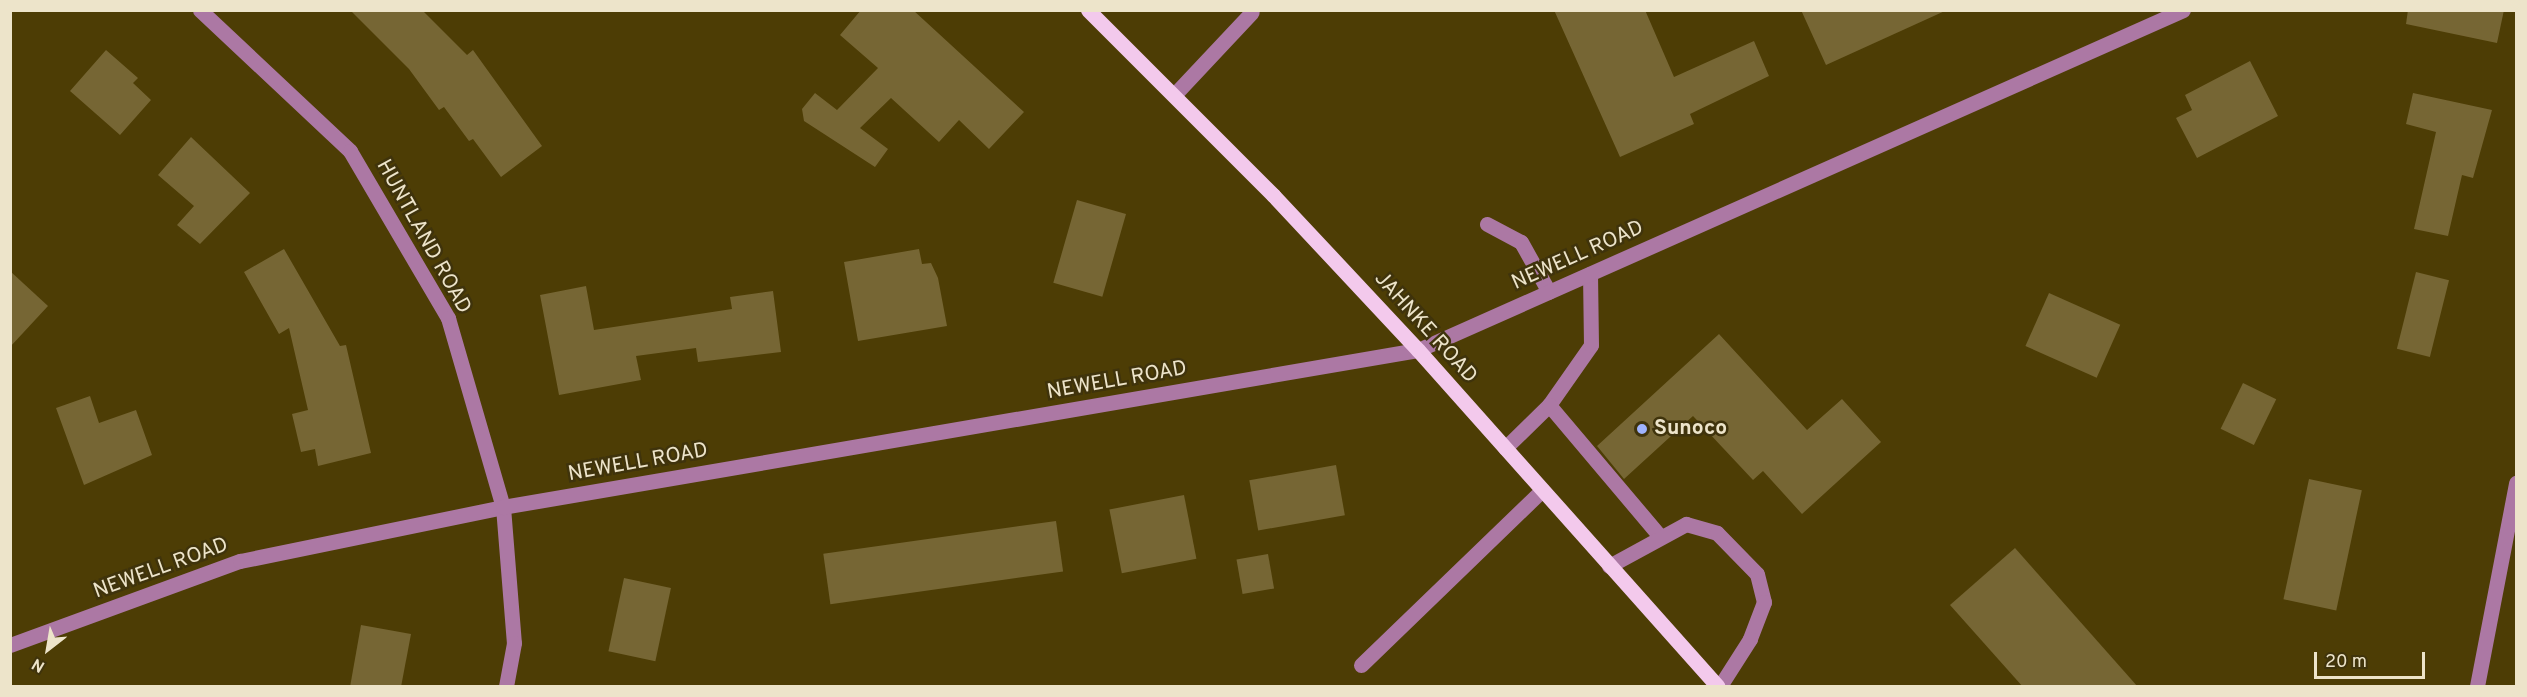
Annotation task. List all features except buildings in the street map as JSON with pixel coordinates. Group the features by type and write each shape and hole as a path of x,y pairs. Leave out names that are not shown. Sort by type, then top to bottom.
{"main road":[{"name":"JAHNKE ROAD","path":"1089,10 1175,94 1418,350 1718,687"}],"street":[{"name":"HUNTLAND ROAD","path":"200,10 350,151 448,318 503,507 514,643 506,687"},
{"name":"NEWELL ROAD","path":"10,645 240,561 503,507 1418,350 2183,10"},
{"path":"1175,94 1252,12"},
{"path":"1487,224 1521,242 1549,292"},
{"path":"1505,448 1549,405 1591,345 1590,274"},
{"path":"1549,405 1659,535"},
{"path":"2477,687 2511,544 2517,483"},
{"path":"1361,664 1542,490"},
{"path":"1609,566 1659,535 1686,524 1717,533 1757,574 1764,602 1750,639 1718,687"}],"place":[{"name":"Sunoco","path":"1642,429"}]}
